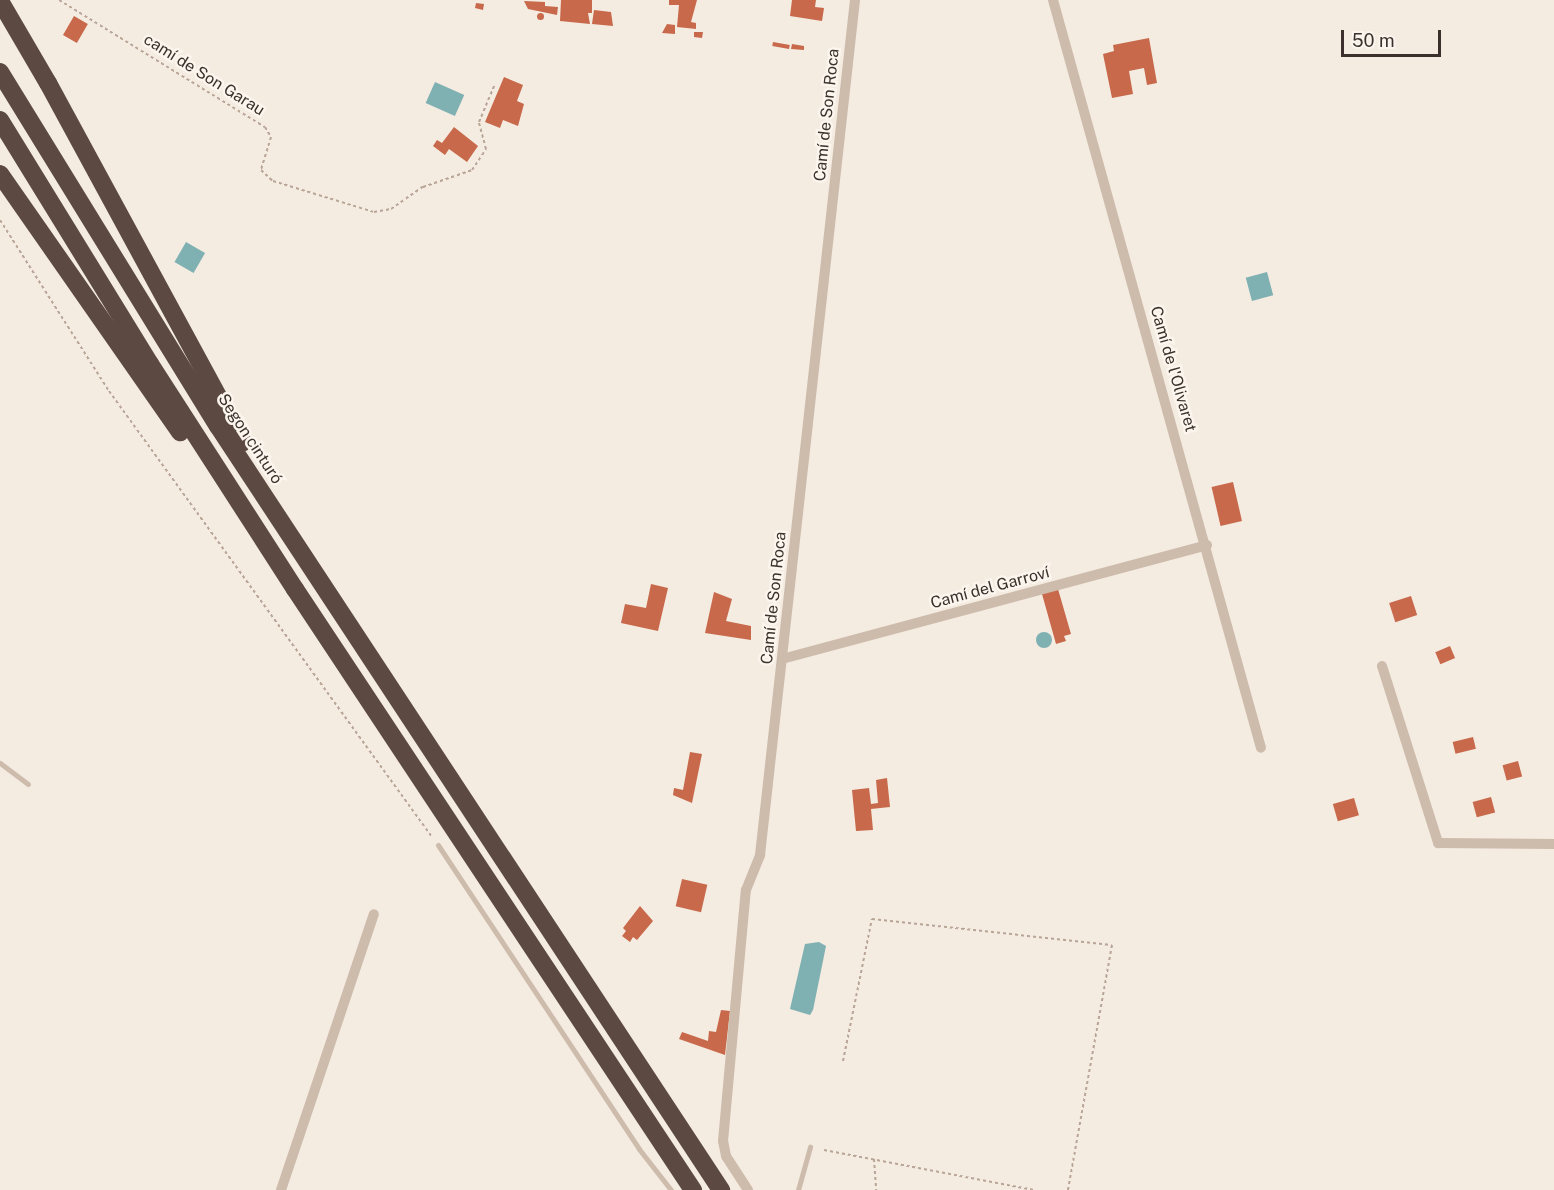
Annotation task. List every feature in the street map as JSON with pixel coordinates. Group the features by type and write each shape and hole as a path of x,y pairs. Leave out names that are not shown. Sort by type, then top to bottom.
{"highway":[{"path":"0,1 48,83 229,419 265,477 284,527"},
{"name":"Segon cinturó","path":"0,72 284,527 722,1190"},
{"path":"0,120 255,527 693,1190"},
{"path":"0,174 223,498 255,527"}],"street":[{"name":"Camí de Son Roca","path":"748,1190 726,1156 723,1141 746,890 760,855 855,0"},
{"name":"Camí de l'Olivaret","path":"1053,0 1207,545 1261,748"},
{"name":"Camí del Garroví","path":"782,659 1207,545"},
{"path":"1382,666 1438,843 1554,844"},
{"path":"281,1190 374,914"}],"lane":[{"path":"0,763 28,784"},
{"path":"438,845 639,1149 671,1190"},
{"path":"798,1190 810,1147"}],"path":[{"name":"camí de Son Garau","path":"59,0 265,127 271,136 261,170 273,182 374,212 391,209 423,187 472,170 486,149 479,122 495,84"},
{"path":"0,220 109,391 438,845"},
{"path":"843,1061 872,919 1112,945 1068,1190"},
{"path":"824,1150 1034,1190"},
{"path":"874,1160 876,1190"}],"water":[{"path":"435,82 464,95 455,116 426,103"},
{"path":"186,242 205,253 194,273 175,262"},
{"path":"1267,272 1273,295 1252,301 1246,278"},
{"path":"1044,632 1050,634 1052,640 1050,646 1044,648 1038,646 1036,640 1038,634"},
{"path":"819,942 826,946 810,1015 790,1009 805,944"}],"building":[{"path":"561,0 592,0 592,13 588,13 590,24 560,21"},
{"path":"669,0 697,0 691,22 696,23 696,29 677,27 679,5 669,5"},
{"path":"792,0 816,0 815,7 824,8 822,21 790,16"},
{"path":"524,1 545,2 545,6 558,7 557,15 528,9"},
{"path":"476,3 484,4 483,10 475,8"},
{"path":"594,10 611,12 613,26 592,24"},
{"path":"540,12 544,16 540,20 536,16"},
{"path":"74,16 88,24 77,43 63,35"},
{"path":"667,24 675,25 675,34 662,33"},
{"path":"694,32 703,32 702,38 694,37"},
{"path":"1149,38 1157,83 1147,85 1144,68 1129,71 1133,94 1112,98 1103,54 1114,51 1113,45"},
{"path":"773,42 790,45 789,49 772,46"},
{"path":"792,44 804,46 804,50 791,49"},
{"path":"504,77 523,85 517,101 524,104 518,126 503,120 500,128 485,122"},
{"path":"454,127 478,146 467,162 449,149 445,155 433,146 437,140 442,143"},
{"path":"1233,482 1242,521 1221,526 1212,487"},
{"path":"651,584 668,588 658,631 621,623 625,604 646,608"},
{"path":"1058,589 1071,634 1064,636 1066,641 1056,644 1042,594"},
{"path":"714,592 732,599 726,621 751,626 751,640 705,633"},
{"path":"1411,596 1417,615 1395,622 1389,603"},
{"path":"1450,646 1455,658 1440,664 1435,652"},
{"path":"1473,737 1476,749 1456,754 1453,742"},
{"path":"690,752 702,754 692,803 673,795 674,788 683,790"},
{"path":"1518,761 1522,776 1507,781 1503,765"},
{"path":"887,778 890,807 871,809 873,830 856,831 852,790 869,788 871,804 878,803 876,780"},
{"path":"1491,797 1495,812 1477,817 1473,802"},
{"path":"1354,798 1359,815 1338,821 1333,804"},
{"path":"682,879 707,885 701,912 676,906"},
{"path":"640,906 653,921 637,940 633,937 630,942 622,936 626,931 623,928"},
{"path":"721,1010 730,1011 725,1055 679,1039 682,1032 708,1041 709,1031 716,1032"}]}
